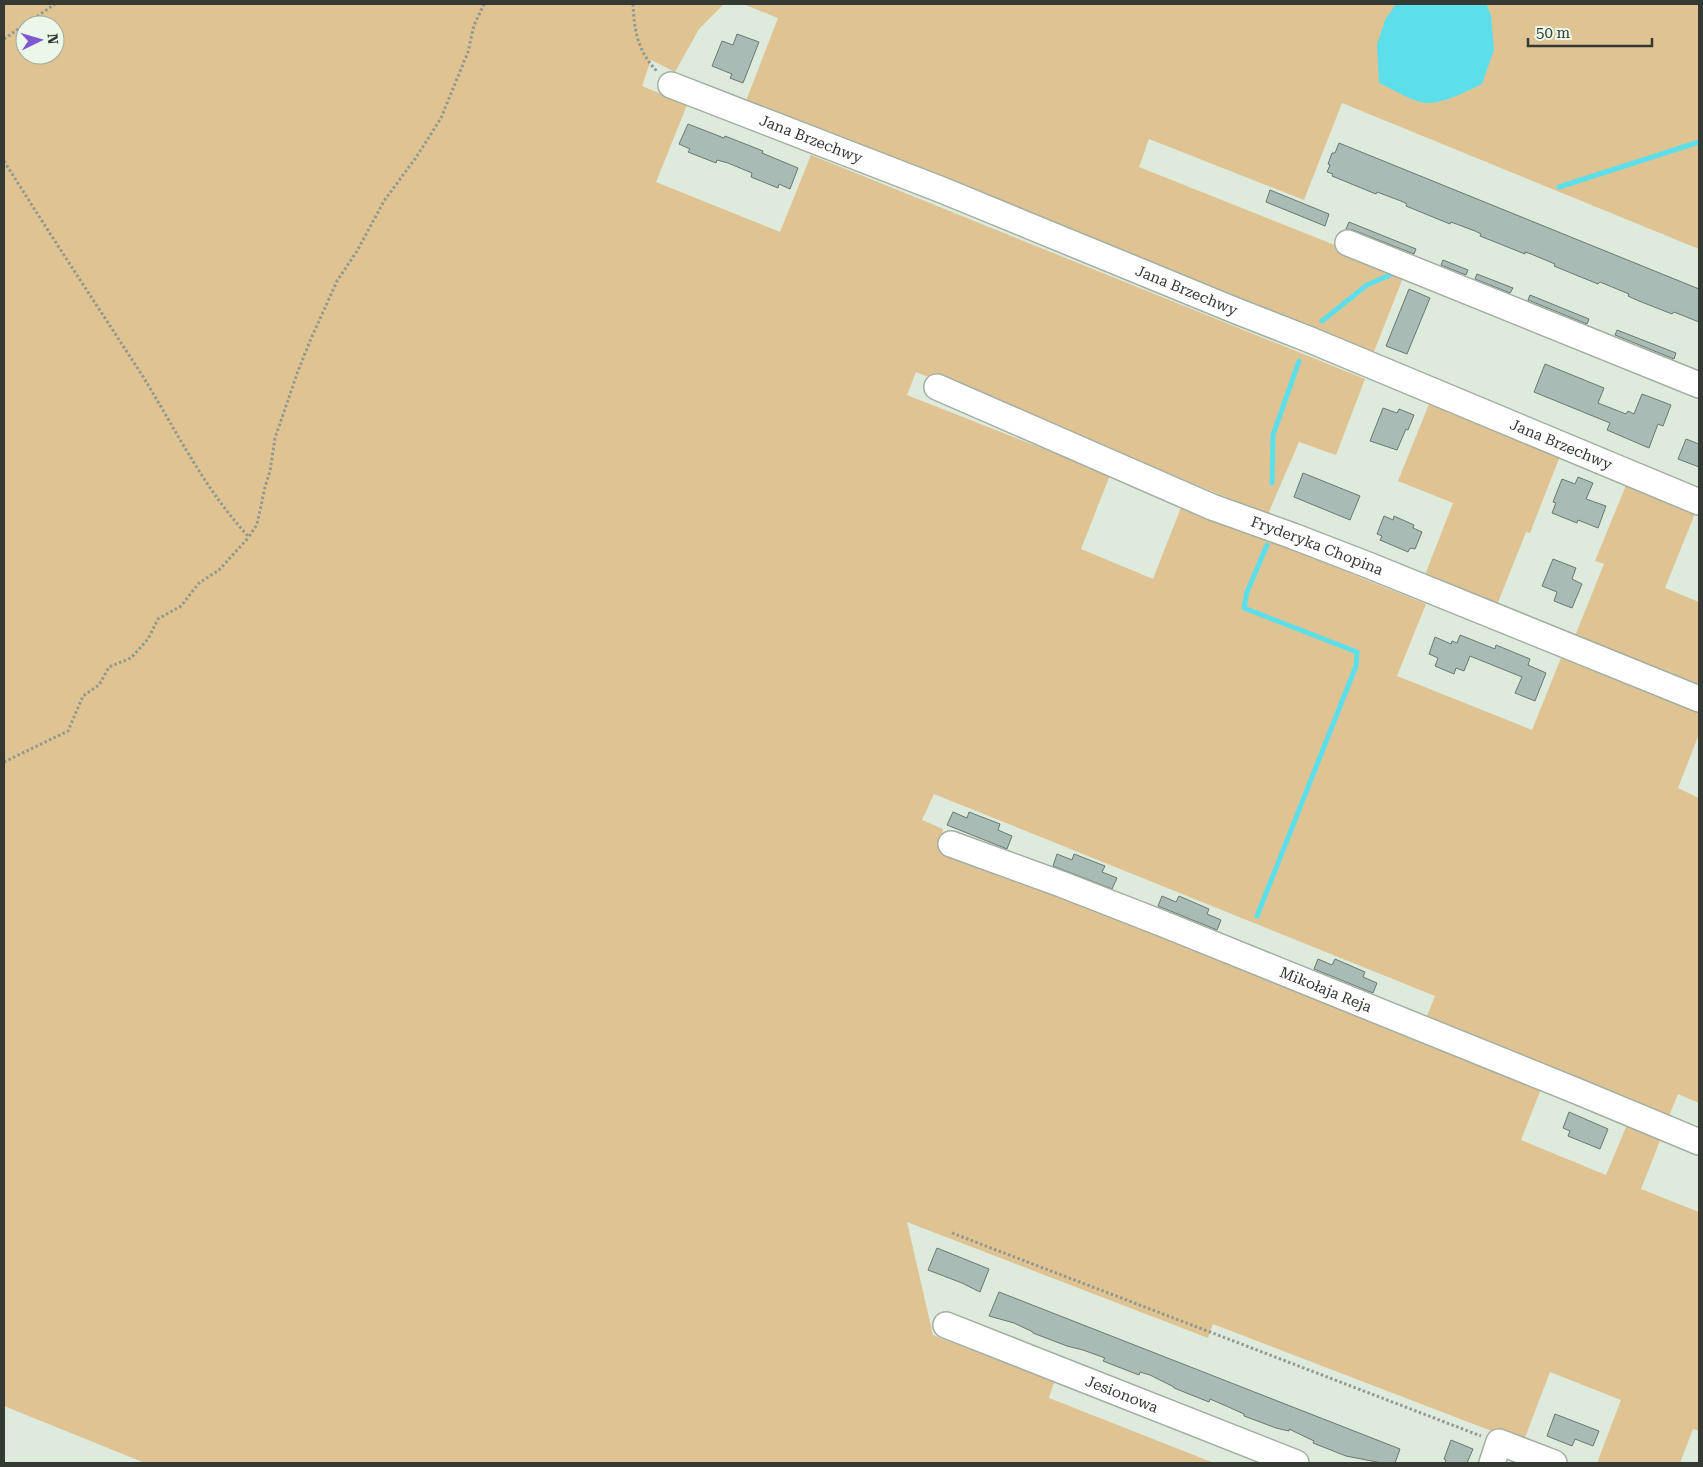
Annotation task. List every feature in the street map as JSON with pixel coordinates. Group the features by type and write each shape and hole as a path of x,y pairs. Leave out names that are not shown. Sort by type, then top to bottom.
{"street":[{"name":"Jana Brzechwy","path":"671,85 942,190 1216,303 1316,342 1699,502"},
{"path":"1348,243 1699,385"},
{"name":"Fryderyka Chopina","path":"938,387 1212,508 1360,562 1699,699"},
{"name":"Mikołaja Reja","path":"951,844 1161,923 1699,1142"},
{"name":"Jesionowa","path":"946,1325 1296,1463"},
{"path":"1496,1453 1554,1463"}],"path":[{"path":"4,39 55,4"},
{"path":"4,762 68,731 83,696 99,685 109,667 131,658 148,638 158,619 181,606 199,583 219,570 257,524 270,471 275,438 310,341 337,281 357,251 384,201 417,156 441,118 468,52 474,26 484,4"},
{"path":"633,4 634,30 648,62 671,85"},
{"path":"4,161 143,377 195,466 230,516 249,536"},
{"path":"952,1233 1496,1453"}],"shaded area":[{"path":"4,4 724,4 699,29 675,72 651,60 642,86 687,105 656,182 780,232 811,155 1365,379 1336,455 1299,442 1268,514 916,372 907,395 1110,475 1081,549 1153,579 1182,505 1426,604 1397,676 1532,730 1561,658 1699,713 1699,734 1678,788 1699,798 1699,1103 1678,1094 1667,1121 1425,1021 1435,996 934,794 922,820 943,829 942,839 968,861 1543,1084 1521,1140 1606,1175 1629,1120 1663,1133 1641,1189 1699,1212 1699,1431 1693,1429 1680,1463 1597,1463 1621,1400 1550,1372 1523,1443 1213,1324 1208,1338 907,1222 933,1335 1054,1382 1049,1398 1214,1463 145,1463 4,1406"},
{"path":"743,4 1699,4 1699,249 1342,103 1304,200 1149,139 1139,167 1405,273 1373,354 746,101 778,18"},
{"path":"1429,404 1560,456 1530,533 1526,532 1497,605 1425,575 1453,503 1398,481"},
{"path":"1627,483 1696,511 1665,588 1699,602 1699,686 1575,636 1604,564 1595,561"}],"water":[{"path":"1396,4 1486,4 1491,15 1494,50 1482,84 1450,98 1424,103 1411,99 1379,83 1377,45 1385,20"}],"building":[{"path":"737,34 759,42 743,83 730,78 732,74 712,66 722,41 733,45"},
{"path":"688,124 763,151 762,153 798,168 790,189 779,184 778,188 751,177 752,173 728,163 717,160 716,163 688,152 690,149 679,144"},
{"path":"1339,143 1699,289 1699,322 1639,301 1628,296 1629,294 1600,282 1598,284 1554,266 1555,264 1531,254 1525,252 1525,254 1480,236 1481,234 1475,231 1451,222 1450,224 1406,206 1407,204 1401,201 1377,192 1376,194 1332,176 1333,174 1327,172 1330,165 1328,164 1332,153 1335,153"},
{"path":"1270,190 1329,214 1325,226 1266,202"},
{"path":"1349,222 1416,249 1414,254 1346,229"},
{"path":"1443,260 1468,270 1466,275 1441,265"},
{"path":"1477,274 1513,288 1510,293 1475,279"},
{"path":"1409,289 1430,298 1407,354 1386,346"},
{"path":"1530,295 1589,319 1587,324 1528,300"},
{"path":"1617,330 1676,353 1674,359 1615,335"},
{"path":"1545,364 1604,388 1598,403 1626,414 1628,411 1634,414 1642,394 1671,405 1663,426 1658,424 1649,448 1607,430 1610,423 1534,392"},
{"path":"1383,408 1397,413 1399,409 1414,415 1397,450 1370,441"},
{"path":"1686,439 1699,444 1699,467 1678,459"},
{"path":"1303,473 1360,496 1350,520 1294,497"},
{"path":"1578,477 1593,483 1586,499 1606,506 1598,528 1578,520 1577,523 1552,513 1556,503 1553,502 1562,479 1575,484"},
{"path":"1384,516 1393,520 1394,516 1414,525 1413,528 1422,532 1415,549 1410,548 1408,552 1380,540 1382,536 1377,534"},
{"path":"1553,559 1576,568 1572,579 1582,584 1572,608 1554,601 1557,592 1542,586"},
{"path":"1460,635 1495,649 1496,645 1530,659 1528,665 1546,673 1535,701 1515,693 1522,677 1470,656 1464,671 1456,668 1454,674 1435,666 1438,658 1429,654 1435,637 1451,644 1452,641 1457,643"},
{"path":"953,812 967,818 969,812 1000,824 998,830 1012,836 1007,849 947,825"},
{"path":"1057,854 1072,860 1074,854 1105,866 1102,872 1117,878 1112,889 1053,866"},
{"path":"1162,896 1176,902 1179,896 1209,909 1207,914 1221,920 1217,930 1158,906"},
{"path":"1318,959 1332,965 1335,959 1365,972 1363,977 1377,983 1373,993 1314,969"},
{"path":"1569,1112 1608,1129 1600,1149 1568,1136 1570,1131 1563,1128"},
{"path":"937,1248 989,1269 980,1292 928,1270"},
{"path":"999,1292 1400,1449 1395,1463 1382,1463 1346,1456 1313,1443 1314,1441 1289,1429 1289,1431 1276,1428 1244,1416 1244,1414 1210,1399 1209,1402 1174,1388 1150,1375 1140,1372 1139,1375 1103,1361 1105,1358 1033,1333 1014,1323 989,1316"},
{"path":"1555,1414 1599,1431 1593,1446 1575,1439 1572,1446 1547,1436"},
{"path":"1451,1440 1473,1449 1467,1463 1445,1463 1446,1460 1444,1459"}],"waterway":[{"path":"1559,187 1699,142"},
{"path":"1322,321 1367,285 1392,274"},
{"path":"1272,483 1273,435 1299,361"},
{"path":"1257,916 1356,666 1357,652 1244,608 1247,592 1267,545"}]}
